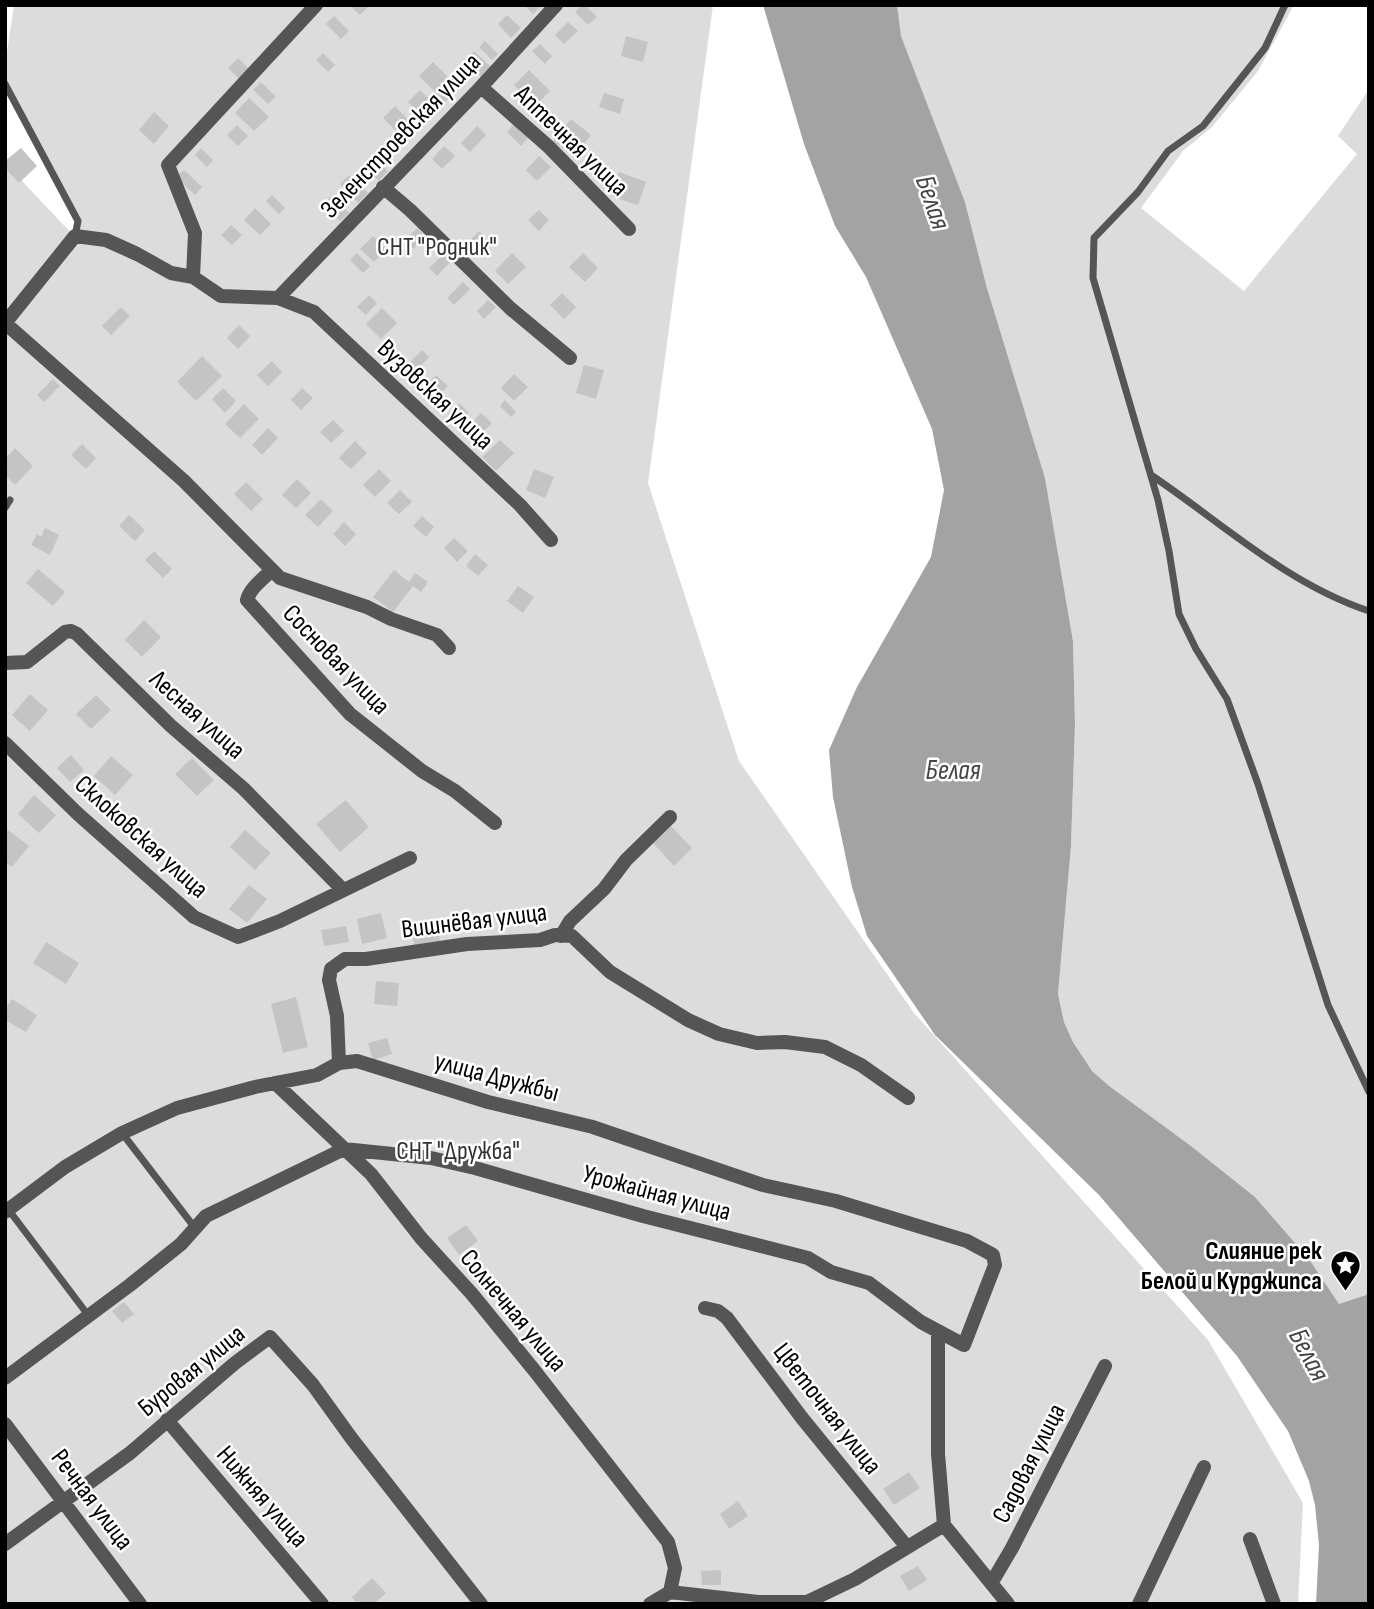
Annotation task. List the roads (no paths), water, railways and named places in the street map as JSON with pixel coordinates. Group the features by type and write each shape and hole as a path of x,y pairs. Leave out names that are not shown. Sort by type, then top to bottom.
{"street":[{"path":"5,323 75,236 106,240 171,273 193,277 194,233 168,165 316,5"},
{"name":"Зеленстроевская улица","path":"278,298 556,5"},
{"name":"Аптечная улица","path":"481,87 549,146 629,229"},
{"path":"383,187 511,309 570,358"},
{"name":"Вузовская улица","path":"193,277 221,296 278,298 314,312 520,505 551,540"},
{"name":"Сосновая улица","path":"5,323 184,481 280,578 368,607 391,619 437,635 450,648"},
{"name":"Сосновая улица","path":"272,570 253,588 247,600 272,629 350,714 422,771 455,791 495,823"},
{"name":"Лесная улица","path":"5,663 27,662 65,632 77,634 171,726 244,789 343,890"},
{"name":"Склоковская улица","path":"5,743 78,814 194,917 238,937 280,921 410,858"},
{"name":"Вишнёвая улица","path":"339,1063 337,1016 329,980 331,969 345,960 467,944 540,940 561,936 570,921 604,889 626,860 670,817"},
{"path":"561,936 572,936 610,972 688,1020 719,1034 757,1043 785,1042 825,1047 861,1065 908,1098"},
{"name":"улица Дружбы","path":"7,1210 65,1167 122,1133 177,1108 317,1075 339,1063 357,1061 488,1101 593,1127 763,1185 836,1201 967,1241 993,1255 995,1265 988,1289 964,1345"},
{"name":"Солнечная улица","path":"275,1083 370,1174 421,1238 480,1303 668,1542 674,1568 670,1592"},
{"path":"5,1378 150,1269 181,1244 206,1216 344,1149"},
{"name":"Урожайная улица","path":"344,1149 386,1152 453,1163 808,1258 831,1272 869,1283 921,1322 964,1345"},
{"name":"Цветочная улица","path":"705,1308 718,1311 727,1318 802,1418 906,1547"},
{"path":"938,1332 938,1454 944,1524 1008,1604"},
{"name":"Буровая улица","path":"5,1544 130,1453 270,1337 313,1385 481,1604"},
{"name":"Садовая улица","path":"992,1582 1105,1366"},
{"name":"Нижняя улица","path":"167,1420 322,1604"},
{"name":"Речная улица","path":"5,1424 140,1604"},
{"path":"1139,1604 1204,1467"},
{"path":"650,1604 670,1592 758,1602 807,1602 855,1578 944,1524"},
{"path":"1250,1539 1274,1604"}],"lane":[{"path":"1285,5 1265,48 1203,126 1168,151 1138,192 1094,238 1093,278 1150,474 1169,551 1179,614 1196,649 1227,699 1258,784 1328,1005 1369,1091"},
{"path":"5,84 78,221 75,236"},
{"path":"1150,474 1292,574 1338,601 1369,611"},
{"path":"5,508 10,500"},
{"path":"122,1133 195,1228"},
{"path":"7,1210 88,1315"}],"water":[{"name":"Белая","path":"763,5 897,5 901,36 965,202 987,288 1045,478 1073,641 1075,724 1071,846 1058,994 1064,1022 1073,1042 1092,1071 1255,1197 1309,1259 1339,1304 1369,1292 1369,1604 1316,1604 1319,1545 1315,1505 1309,1481 1288,1431 1237,1356 1099,1195 935,1035 867,936 852,887 833,797 829,750 857,687 931,557 944,490 932,429 866,277 835,226 804,144"}],"place":[{"name":"Слияние рек Белой и Курджипса","path":"1345,1292"}],"park label":[{"name":"СНТ \"Родник\"","path":"437,246"},
{"name":"СНТ \"Дружба\"","path":"458,1150"}]}
